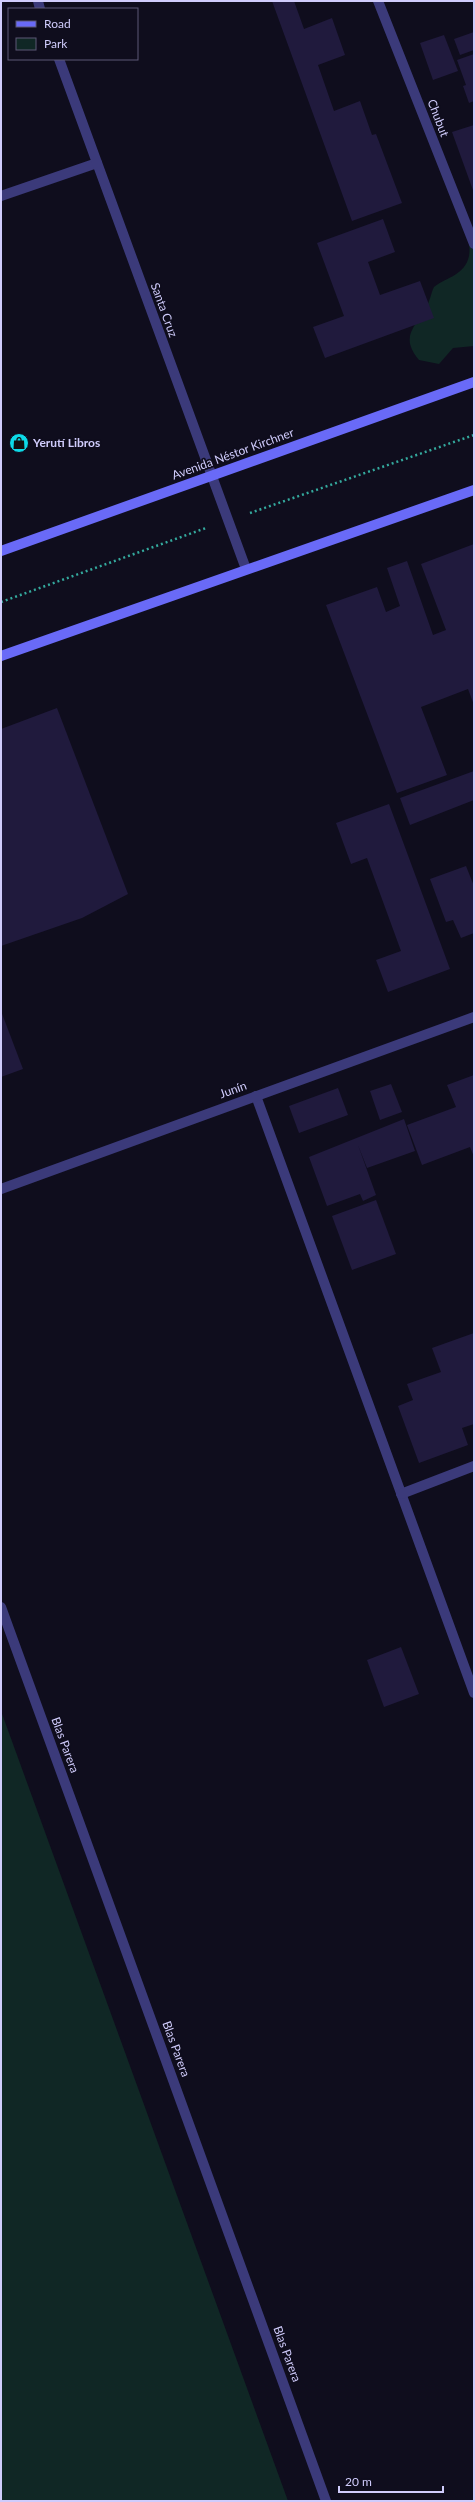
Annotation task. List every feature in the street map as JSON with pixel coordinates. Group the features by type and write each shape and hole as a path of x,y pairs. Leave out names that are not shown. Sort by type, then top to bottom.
{"main road":[{"name":"Avenida Néstor Kirchner","path":"1,551 474,382"},
{"path":"1,656 474,490"}],"street":[{"path":"379,3 390,1"},
{"name":"Chubut","path":"379,3 474,244"},
{"name":"Santa Cruz","path":"59,60 246,569"},
{"path":"1,196 97,163"},
{"name":"Junín","path":"1,1189 474,1017"},
{"path":"256,1096 474,1693"},
{"path":"401,1494 474,1466"},
{"name":"Blas Parera","path":"1,1607 326,2501"}],"green space":[{"path":"474,232 474,346 453,348 439,364 419,360 410,345 411,333 427,305 434,287 460,272 464,267 469,256 469,241"},
{"path":"1,1711 288,2501 1,2501"}],"building":[{"path":"272,1 294,1 304,29 332,18 345,55 318,65 334,111 360,101 372,135 376,134 402,203 352,221"},
{"path":"474,32 474,50 460,55 454,39"},
{"path":"444,35 458,71 433,80 420,43"},
{"path":"474,54 474,101 469,103 463,86 466,85 457,60"},
{"path":"474,125 474,193 452,132"},
{"path":"383,219 395,252 368,262 380,295 420,281 434,318 325,358 313,327 344,316 317,243"},
{"path":"474,544 474,705 468,689 421,707 447,775 397,793 326,605 377,587 386,612 400,606 387,568 407,561 433,635 446,630 421,564"},
{"path":"57,708 128,894 82,918 1,946 1,729"},
{"path":"474,771 474,800 410,825 400,798"},
{"path":"389,804 450,969 388,992 376,960 401,951 367,858 351,864 336,823"},
{"path":"466,866 474,886 474,933 461,938 453,920 446,922 430,879"},
{"path":"1,1011 23,1069 1,1077"},
{"path":"474,1075 474,1157 470,1147 422,1165 407,1125 456,1107 447,1085"},
{"path":"391,1084 402,1112 380,1120 370,1091"},
{"path":"338,1088 348,1115 299,1133 289,1106"},
{"path":"404,1119 415,1151 367,1168 358,1145 376,1195 363,1201 360,1194 327,1206 309,1157"},
{"path":"376,1200 396,1254 352,1270 332,1216"},
{"path":"474,1333 474,1424 462,1428 468,1445 419,1463 398,1406 413,1400 407,1384 441,1372 432,1348"},
{"path":"401,1647 419,1694 384,1707 367,1660"}],"place":[{"name":"Yerutí Libros","path":"19,443"}]}
